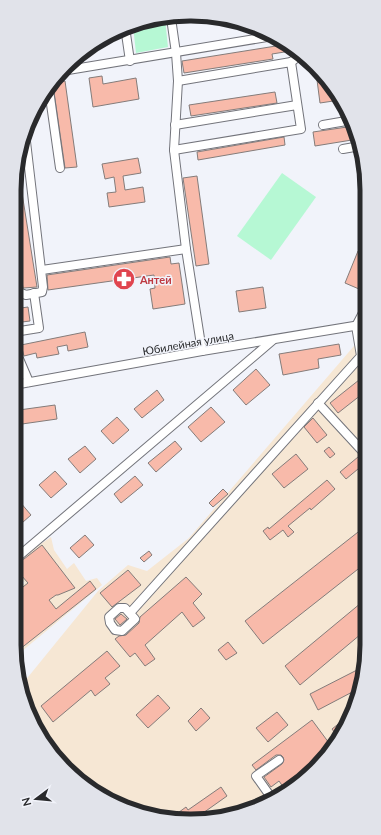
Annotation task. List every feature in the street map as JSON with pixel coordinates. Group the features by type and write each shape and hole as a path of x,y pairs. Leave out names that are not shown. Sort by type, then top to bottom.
{"street":[{"path":"172,22 178,81 174,150 186,249 202,351"},
{"path":"126,34 130,61"},
{"path":"73,69 264,38"},
{"path":"178,81 292,62 297,58"},
{"path":"174,150 301,129 292,62"},
{"path":"50,96 60,168"},
{"path":"175,125 297,105"},
{"path":"323,124 345,121"},
{"path":"342,150 354,147"},
{"path":"21,293 26,295 42,292 43,287 27,148"},
{"path":"42,270 186,249"},
{"path":"21,331 39,328 34,294"},
{"path":"360,318 356,326 360,350"},
{"name":"Юбилейная улица","path":"21,384 202,351 360,325"},
{"path":"21,554 274,340"},
{"path":"130,613 360,357"},
{"path":"21,363 29,382"},
{"path":"318,403 360,448"},
{"path":"269,795 256,776 279,760"}],"shaded area":[{"path":"360,339 360,656 357,678 351,699 343,719 325,748 294,779 265,797 245,805 224,811 202,814 168,813 136,805 116,797 87,779 63,756 50,739 38,719 25,681 98,591 128,565 147,571 189,538"},
{"path":"51,537 54,550 67,569 74,563 86,581 97,578 102,585 21,652 21,586 25,583 21,578 21,557"}],"green space":[{"path":"165,22 168,47 136,53 134,31"},
{"path":"282,173 316,197 271,260 237,236"}],"building":[{"path":"276,44 287,52 272,54 273,59 184,73 182,61 276,46"},
{"path":"102,76 103,84 136,78 139,99 93,107 89,78"},
{"path":"317,80 319,80 325,87 334,101 320,103"},
{"path":"65,81 77,167 65,168 54,90 61,82"},
{"path":"275,92 277,103 191,116 189,105"},
{"path":"347,127 352,140 315,146 313,132"},
{"path":"284,137 285,145 198,160 197,152"},
{"path":"138,158 141,173 123,176 125,190 143,187 145,202 109,207 107,193 116,192 114,177 105,179 102,164"},
{"path":"197,176 209,264 196,266 183,178"},
{"path":"21,187 37,287 23,288 21,275"},
{"path":"358,251 360,252 359,289 345,283"},
{"path":"170,257 171,264 179,263 185,304 153,309 150,289 155,288 154,275 48,290 47,275"},
{"path":"263,287 266,308 239,312 236,291"},
{"path":"28,307 30,321 21,322 21,308"},
{"path":"85,332 88,347 68,351 67,345 57,347 59,354 37,358 36,353 24,356 21,345"},
{"path":"339,344 341,355 318,359 319,368 283,375 279,354"},
{"path":"256,369 270,385 246,405 233,390"},
{"path":"359,380 360,396 338,413 330,403"},
{"path":"157,390 164,400 142,418 134,409"},
{"path":"55,405 57,419 22,424 21,410"},
{"path":"211,407 225,422 201,442 188,427"},
{"path":"117,417 129,430 113,444 101,431"},
{"path":"313,418 327,435 317,443 304,427"},
{"path":"175,441 182,449 156,472 148,463"},
{"path":"85,446 96,459 80,473 68,459"},
{"path":"329,447 335,454 330,458 324,451"},
{"path":"296,454 308,469 284,488 272,474"},
{"path":"358,457 360,459 360,467 346,479 340,472"},
{"path":"55,471 67,484 51,498 39,485"},
{"path":"135,476 143,485 121,503 114,494"},
{"path":"327,480 335,489 311,510 310,508 288,526 294,532 288,537 283,530 270,540 263,531 268,527 269,529"},
{"path":"223,489 228,494 213,507 209,503"},
{"path":"21,503 31,515 21,524"},
{"path":"360,531 360,568 263,644 245,621"},
{"path":"85,535 94,545 79,558 70,548"},
{"path":"42,545 75,588 56,595 49,600 56,609 90,581 96,589 21,648 21,588 28,583 21,575 21,560"},
{"path":"149,551 152,555 144,562 140,558"},
{"path":"128,570 141,585 112,607 100,593"},
{"path":"186,577 202,594 193,603 205,618 193,627 182,612 145,645 155,659 145,666 135,653 130,657 115,639 119,636 126,635 139,623 140,617"},
{"path":"360,604 360,635 300,685 285,666"},
{"path":"121,614 127,619 120,625 115,619"},
{"path":"228,642 237,653 226,660 218,650"},
{"path":"107,651 120,666 105,678 110,684 95,696 91,690 53,722 41,706"},
{"path":"357,670 357,678 353,692 318,710 310,694"},
{"path":"158,695 170,708 148,728 136,715"},
{"path":"201,708 210,718 196,731 188,721"},
{"path":"277,712 288,725 268,742 256,728"},
{"path":"312,720 329,743 302,772 283,786 279,781 271,787 264,777 282,764 284,760 281,755 276,755 256,770 252,765"},
{"path":"342,721 335,733 332,729"},
{"path":"221,787 227,796 202,814 177,814 186,807 188,810"}],"place":[{"name":"Антей","path":"124,279"}]}
